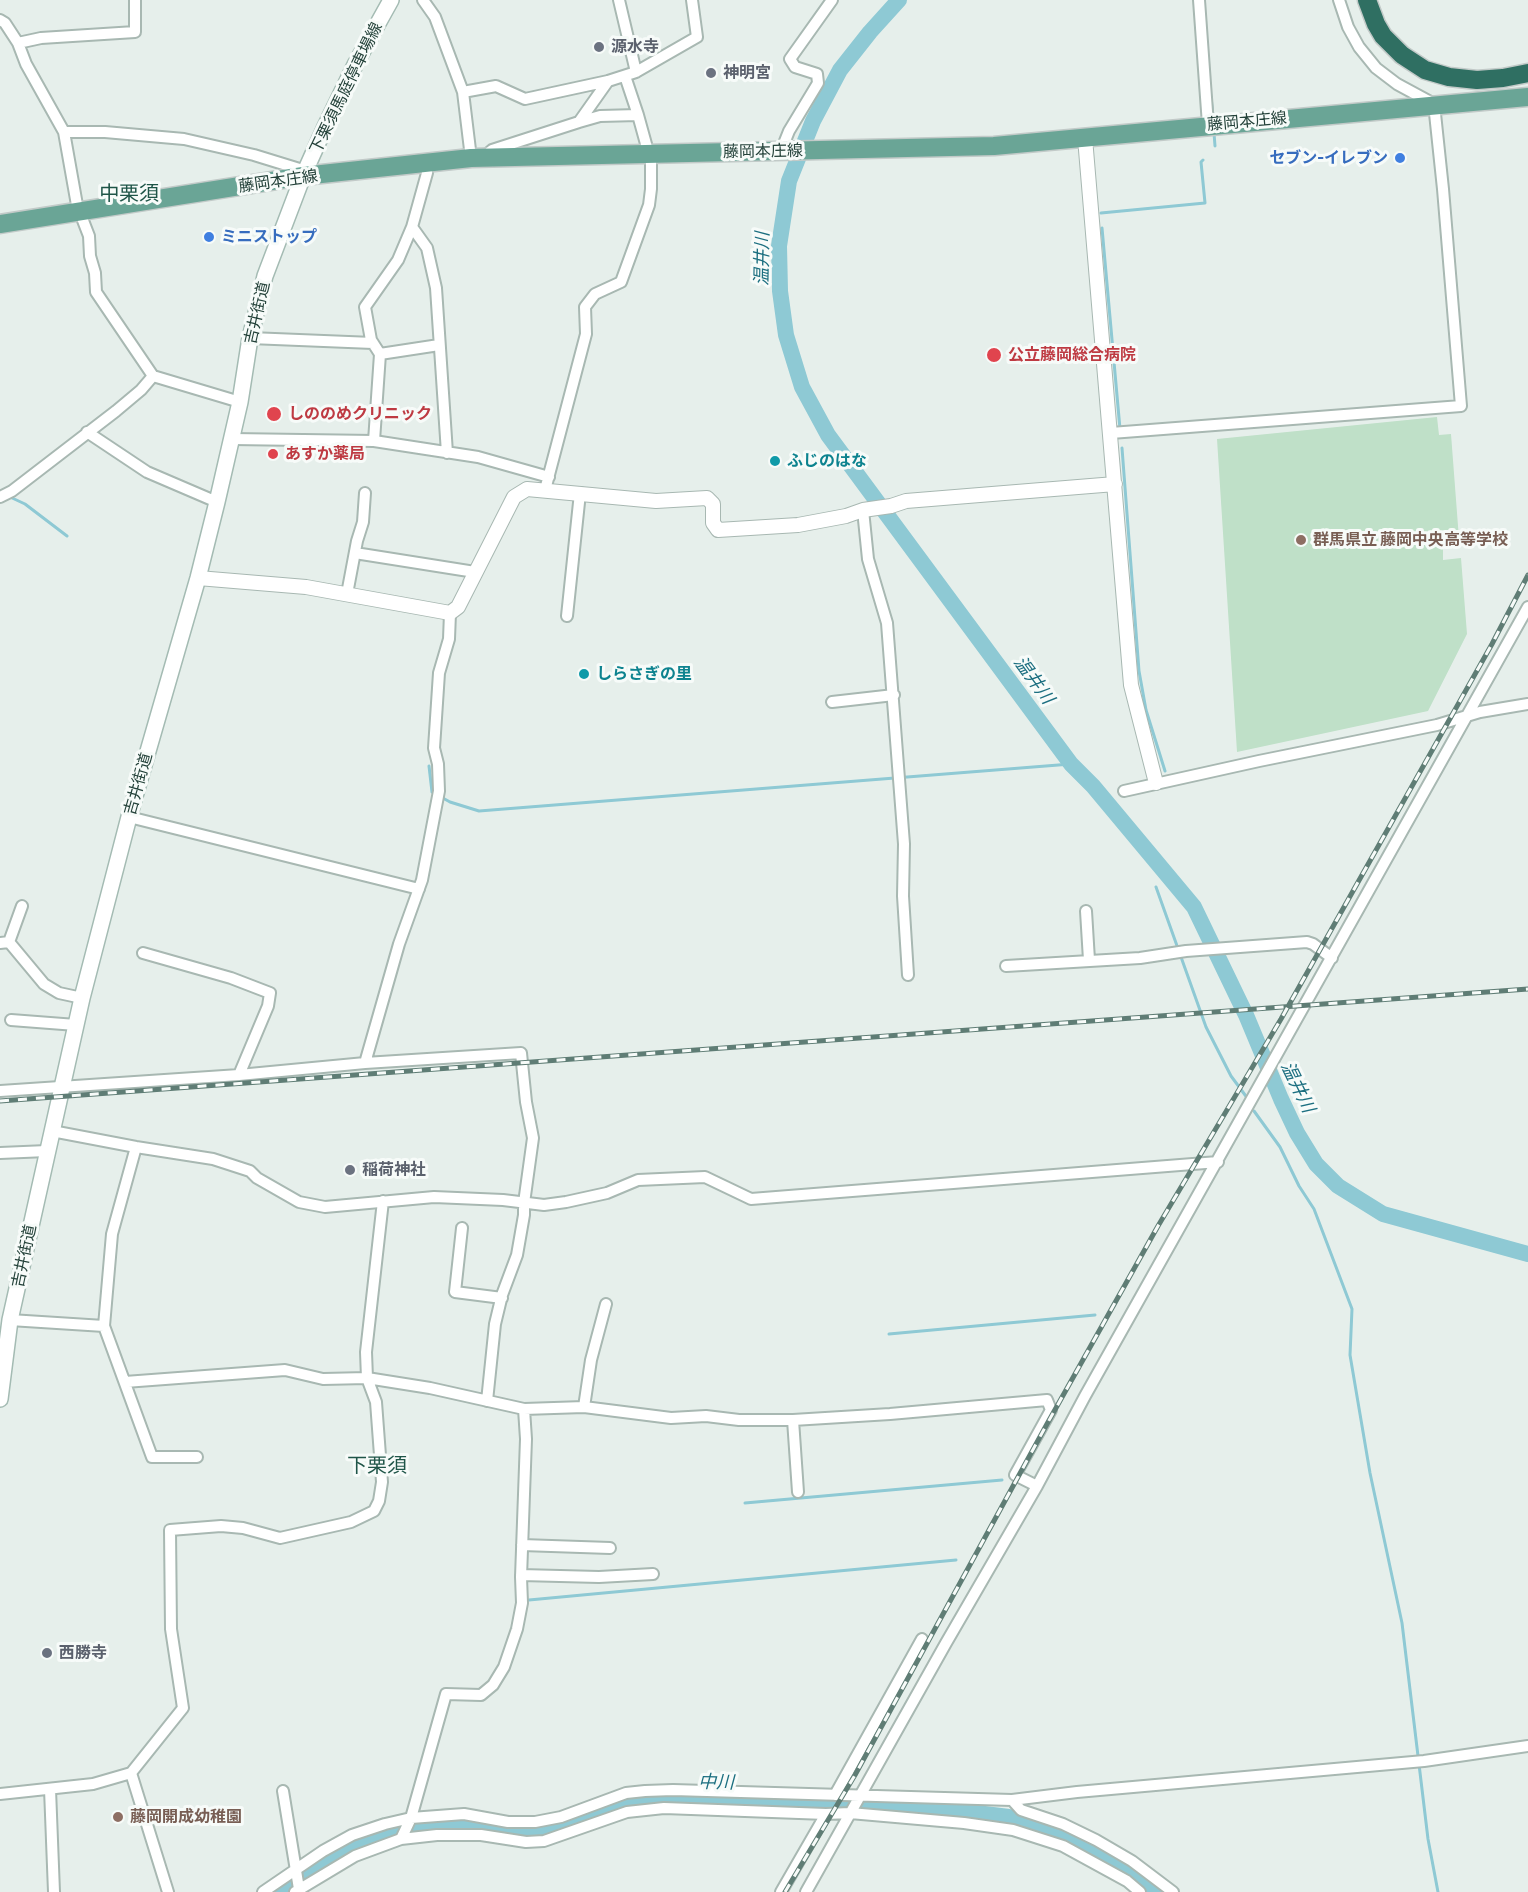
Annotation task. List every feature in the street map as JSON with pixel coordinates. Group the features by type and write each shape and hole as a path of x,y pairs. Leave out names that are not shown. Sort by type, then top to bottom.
{"highway":[{"path":"1367,0 1383,36 1402,55 1425,70 1449,77 1477,80 1528,73"},
{"path":"1377,0 1379,9 1392,33 1410,51 1433,63 1470,70 1500,69 1528,62"}],"main road":[{"name":"下栗須馬庭停車場線","path":"304,174 356,63 391,0"},
{"name":"藤岡本庄線","path":"0,224 304,174 477,157 994,146 1528,97"},
{"name":"吉井街道","path":"0,1399 3,1360 10,1320 82,998 129,817 198,578 232,439 250,338 265,276 304,174"}],"street":[{"path":"18,43 41,38 135,32 135,0"},
{"path":"423,0 435,17 463,92 477,157 492,150 600,116 638,115"},
{"path":"619,0 636,72"},
{"path":"463,92 496,86 525,99 608,81 636,72 697,37 692,0"},
{"path":"792,150 789,132 818,83 817,74 795,67 790,59 832,0"},
{"path":"1199,0 1208,125"},
{"path":"1111,433 1461,406 1434,104 1397,84 1376,68 1359,47 1348,27 1339,0"},
{"path":"0,20 5,23 18,43 26,64 64,132 79,212 89,236 96,292 153,376 240,402"},
{"path":"547,483 586,334 585,307 595,294 621,282 649,205 651,162 625,76"},
{"path":"579,122 608,81"},
{"path":"64,132 105,132 184,139 254,155 304,174"},
{"path":"1085,138 1131,685 1156,783"},
{"path":"374,441 380,354 374,343 364,307 398,260 412,226 427,173 426,162"},
{"path":"412,226 427,248 436,288 447,453"},
{"path":"250,338 374,343"},
{"path":"380,354 439,345"},
{"path":"0,497 12,491 141,390 153,376"},
{"path":"87,432 147,472 217,502"},
{"path":"232,439 374,441 478,457 580,494 656,501 707,498 712,504 713,523 718,530 798,525 906,501 1115,484"},
{"path":"198,578 306,587 450,613 458,607 514,497 527,489 547,483"},
{"path":"347,594 363,522 365,493"},
{"path":"567,616 580,494"},
{"path":"863,510 868,559 887,623 894,695 904,844 903,896 908,975"},
{"path":"355,553 475,572"},
{"path":"806,1892 1037,1486 1528,607"},
{"path":"364,1063 399,944 419,890 439,791 438,764 434,748 439,673 449,639 450,613"},
{"path":"832,702 894,695"},
{"path":"1124,791 1437,725 1468,715 1528,704"},
{"path":"129,817 419,890"},
{"path":"22,906 5,943 44,984 59,993 82,998"},
{"path":"1086,911 1089,960"},
{"path":"1006,966 1140,958 1307,942 1332,958"},
{"path":"143,953 231,978 270,993 268,1006 239,1075"},
{"path":"11,1020 76,1025"},
{"path":"0,1091 521,1053 526,1102 533,1138 517,1255 495,1324 487,1401"},
{"path":"52,1131 213,1159 250,1171 257,1178 299,1202 325,1207 434,1197 503,1200 544,1205 607,1193 638,1180 705,1177 751,1199 1218,1162"},
{"path":"136,1147 112,1234 104,1326 152,1457 197,1457"},
{"path":"0,1153 47,1151"},
{"path":"0,1794 93,1784 131,1773 183,1708 171,1629 170,1530 221,1526 243,1528 280,1538 351,1522 374,1511 379,1501 382,1482 376,1402 367,1378 366,1352 383,1201"},
{"path":"462,1228 455,1292 502,1298"},
{"path":"584,1407 591,1360 606,1304"},
{"path":"10,1320 104,1326"},
{"path":"125,1382 285,1370 322,1379 367,1378 462,1394 524,1409 584,1407 670,1418 705,1416 739,1420 793,1420 890,1414 1047,1400 1051,1410 1015,1475 1037,1486"},
{"path":"401,1839 411,1818 446,1694 481,1695 495,1683 504,1667 517,1629 522,1603 526,1439 524,1409"},
{"path":"793,1420 798,1492"},
{"path":"522,1545 610,1548"},
{"path":"521,1575 599,1577 653,1575"},
{"path":"835,1795 922,1639"},
{"path":"263,1892 322,1851 352,1835 411,1818 464,1814 508,1822 535,1822 561,1817 626,1793 673,1790 1012,1800 1420,1761 1528,1746"},
{"path":"131,1773 168,1892"},
{"path":"50,1789 54,1892"},
{"path":"283,1791 297,1868 297,1891"},
{"path":"1012,1800 1021,1810 1064,1824 1096,1840 1132,1861 1173,1892"},
{"path":"297,1891 355,1856 401,1839 481,1835 526,1842 544,1840 627,1812 664,1808 850,1814 964,1823 1013,1830 1063,1846 1127,1881 1140,1892"},
{"path":"781,1892 826,1814"}],"green space":[{"name":"群馬県立 藤岡中央高等学校","path":"1437,417 1439,435 1451,434 1459,539 1443,541 1443,560 1461,558 1467,634 1428,711 1237,752 1217,439"}],"waterway":[{"name":"温井川","path":"899,0 840,70 813,121 789,181 779,246 780,291 786,335 802,387 828,435 1071,764 1093,786 1194,907 1246,1015 1297,1133 1316,1164 1338,1186 1383,1214 1528,1254"},
{"path":"1211,97 1213,116"},
{"path":"1214,133 1215,146"},
{"path":"1101,213 1205,203 1201,162 1203,160"},
{"path":"1102,228 1120,429"},
{"path":"1122,448 1139,671 1146,710 1165,771"},
{"path":"10,497 25,504 67,536"},
{"path":"429,766 432,792 450,802 479,811 1071,764"},
{"path":"1156,887 1206,1027 1231,1076 1248,1099"},
{"path":"1254,1111 1280,1147 1299,1186 1314,1209 1352,1309 1350,1355 1370,1473 1402,1623 1428,1839 1438,1892"},
{"path":"889,1334 1095,1315"},
{"path":"745,1503 1002,1480"},
{"path":"529,1600 956,1560"},
{"name":"中川","path":"278,1892 328,1858 359,1842 393,1829 446,1825 554,1830 620,1804 656,1800 893,1806 1009,1817 1098,1851 1155,1892"}],"railway":[{"path":"785,1892 855,1775 1158,1226 1281,1019 1492,644 1528,575"},
{"path":"0,1101 1528,989"}],"place":[{"name":"源水寺","path":"599,47"},
{"name":"神明宮","path":"711,73"},
{"name":"セブン-イレブン","path":"1400,158"},
{"name":"ミニストップ","path":"209,237"},
{"name":"公立藤岡総合病院","path":"994,355"},
{"name":"しののめクリニック","path":"274,414"},
{"name":"あすか薬局","path":"273,454"},
{"name":"ふじのはな","path":"775,461"},
{"name":"群馬県立 藤岡中央高等学校","path":"1301,540"},
{"name":"しらさぎの里","path":"584,674"},
{"name":"稲荷神社","path":"350,1170"},
{"name":"西勝寺","path":"47,1653"},
{"name":"藤岡開成幼稚園","path":"118,1817"}],"district":[{"name":"中栗須","path":"129,193"},
{"name":"下栗須","path":"377,1465"}]}
